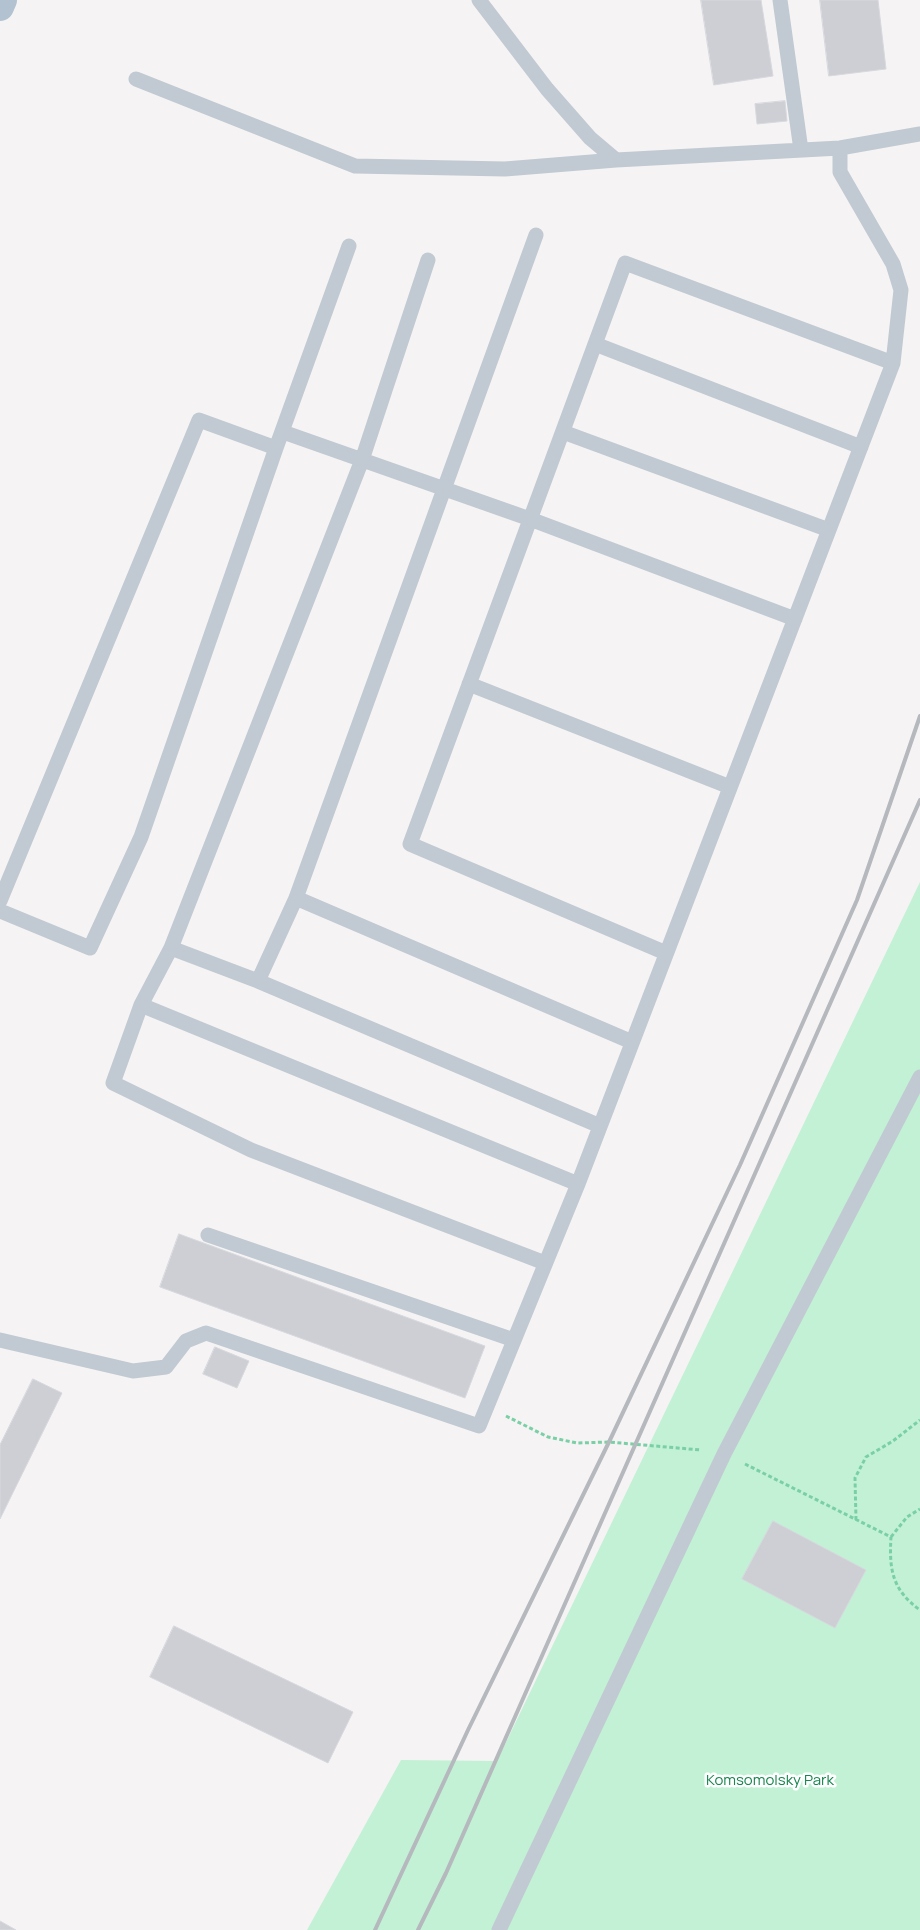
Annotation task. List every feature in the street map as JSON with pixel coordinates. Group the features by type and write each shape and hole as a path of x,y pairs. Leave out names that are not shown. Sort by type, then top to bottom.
{"main road":[{"path":"0,8 3,0"}],"lane":[{"path":"479,0 547,89 590,138 616,160"},
{"path":"780,0 801,150"},
{"path":"136,79 355,166 505,169 616,160 840,148 920,134"},
{"path":"0,1340 132,1371 166,1367 186,1341 206,1333 479,1426 578,1184 893,364 901,290 893,264 840,172 840,148"},
{"path":"258,981 296,898 536,235"},
{"path":"0,911 90,948 141,837 276,448 284,432 349,246"},
{"path":"428,260 362,460 171,948 140,1005 113,1083 251,1150 545,1263"},
{"path":"666,953 410,844 625,263 893,364"},
{"path":"595,344 861,447"},
{"path":"0,901 199,420 276,448"},
{"path":"284,432 530,519 795,618"},
{"path":"563,432 829,530"},
{"path":"469,684 730,786"},
{"path":"296,898 632,1042"},
{"path":"171,948 258,981 600,1126"},
{"path":"140,1005 578,1184"},
{"path":"499,1930 724,1454 920,1077"},
{"path":"208,1235 514,1340"}],"path":[{"path":"487,1407 548,1437 577,1443 618,1442 676,1447 724,1454 891,1537"},
{"path":"856,1520 855,1478 866,1457 894,1441 920,1420"},
{"path":"920,1509 907,1517 891,1537 890,1561 896,1584 908,1602 920,1610"}],"green space":[{"name":"Komsomolsky Park","path":"920,882 920,1930 307,1930 401,1760 497,1761"}],"building":[{"path":"701,0 761,0 773,76 714,85"},
{"path":"820,0 878,0 886,69 829,76"},
{"path":"785,101 787,121 757,124 755,104"},
{"path":"179,1234 485,1346 465,1398 160,1287"},
{"path":"215,1347 249,1361 237,1388 203,1374"},
{"path":"33,1379 62,1393 0,1519 0,1445"},
{"path":"773,1521 866,1570 835,1628 742,1579"},
{"path":"174,1626 353,1712 328,1763 150,1677"},
{"path":"0,1921 16,1930 0,1930"}],"railway":[{"path":"375,1930 468,1730 609,1442 740,1165 857,900 920,716"},
{"path":"418,1930 446,1873 920,800"}]}
